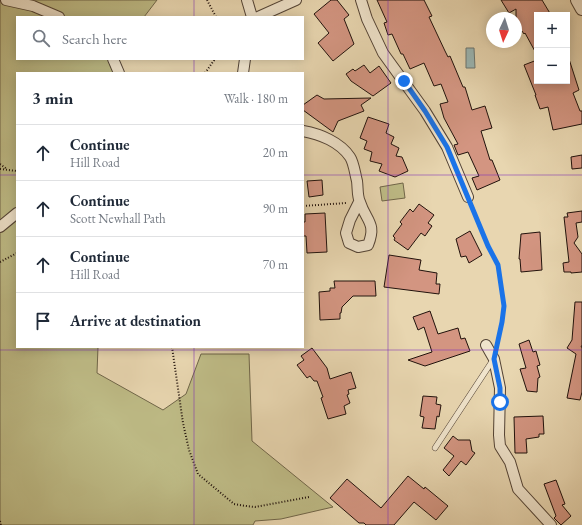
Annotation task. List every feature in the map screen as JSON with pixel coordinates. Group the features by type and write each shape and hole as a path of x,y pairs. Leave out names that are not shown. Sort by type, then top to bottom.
{"street":[{"path":"6,0 33,6 57,16"},
{"path":"247,0 252,16"},
{"path":"260,16 296,0"},
{"path":"361,0 367,19 383,53 425,111 447,147 468,197"},
{"path":"577,0 582,8"},
{"path":"112,60 118,72"},
{"path":"243,72 245,60"},
{"path":"304,131 335,142 350,158 357,181 360,202"},
{"path":"0,227 16,214"},
{"path":"486,345 494,359 500,388 500,446 510,462 518,489 551,525"}],"lane":[{"path":"434,448 494,359"}],"path":[{"path":"207,0 215,16"},
{"path":"206,72 214,60"},
{"path":"0,164 9,170"},
{"path":"0,169 16,171"},
{"path":"468,197 488,246 498,265 504,306 494,359"},
{"path":"304,206 360,202"},
{"path":"0,262 16,254"},
{"path":"172,348 188,450 198,474 234,504 255,507 309,497"},
{"path":"0,521 1,525"}],"shaded area":[{"path":"0,0 157,0 145,16 16,16 16,60 113,60 119,72 16,72 16,348 98,348 97,373 163,410 186,394 201,354 249,354 252,441 333,507 281,519 255,521 253,525 0,525"},
{"path":"403,183 405,198 382,201 380,187"}],"water":[{"path":"466,48 474,48 475,68 466,68"}],"building":[{"path":"331,0 337,0 349,15 344,19 354,44 333,61 318,43 329,33 314,14"},
{"path":"377,0 424,0 432,16 429,17 445,51 448,57 450,56 463,87 465,87 472,110 485,106 492,128 481,131 490,160 492,160 500,180 477,190 472,178 479,176 468,152 458,155 454,145 458,144 444,118 440,104 448,102 441,84 434,86 424,63 410,69 392,34 388,35 384,23 387,22"},
{"path":"501,0 542,0 549,12 534,12 534,50 525,33 524,34 522,31 522,12 516,12 516,9 508,12"},
{"path":"534,61 534,84 570,84 570,62 579,90 573,93 580,111 582,111 582,124 553,130 548,107 540,109 524,65"},
{"path":"364,65 370,73 379,66 391,83 373,96 351,81 346,74 353,69 355,71"},
{"path":"317,95 324,99 371,98 361,105 364,111 338,121 333,132 304,111 304,104"},
{"path":"368,117 389,124 386,133 394,137 391,144 399,148 396,156 402,157 408,171 395,177 379,171 382,164 370,161 372,152 364,149 367,141 360,138"},
{"path":"582,155 582,168 572,169 571,157"},
{"path":"322,180 323,195 309,197 307,181"},
{"path":"419,204 434,215 428,223 432,226 425,236 421,233 408,250 394,240 395,238 393,236 402,224 400,222 410,209 413,212"},
{"path":"582,211 582,222 576,223 578,237 574,243 582,254 582,272 564,272 563,263 569,262 564,217 568,217 567,213"},
{"path":"325,213 327,252 307,253 306,236 304,236 305,214"},
{"path":"470,231 482,255 469,263 466,256 461,257 456,239"},
{"path":"540,232 542,270 521,272 519,259 521,234"},
{"path":"389,255 421,260 419,270 437,273 436,284 440,284 439,294 384,287"},
{"path":"334,281 375,281 376,296 353,296 342,307 340,319 320,320 319,292 330,291 330,288 335,288"},
{"path":"575,302 582,302 582,392 580,400 567,398 576,354 567,348 572,340"},
{"path":"430,311 438,334 458,328 461,339 465,338 470,351 425,366 408,360 432,352 424,327 418,330 413,317"},
{"path":"529,340 533,352 536,351 540,365 537,366 540,377 538,378 537,392 527,391 520,369 526,368 519,344"},
{"path":"312,348 327,368 330,379 351,372 356,388 348,390 349,394 347,395 350,403 344,406 346,414 328,419 321,398 323,397 317,381 314,381 310,376 307,378 297,365 304,360 301,356"},
{"path":"423,396 437,397 436,404 441,405 439,417 437,416 435,429 422,428 424,417 420,416"},
{"path":"543,416 544,434 539,434 539,437 526,439 527,453 515,453 514,417"},
{"path":"453,436 458,440 470,440 472,451 475,453 466,465 461,461 449,476 443,470 454,456 444,448"},
{"path":"408,476 424,489 425,487 448,506 436,520 414,502 394,525 366,525 364,523 359,523 330,498 347,479 381,508"},
{"path":"556,480 565,504 562,505 571,516 561,525 554,518 556,516 544,484"}],"route":[{"path":"404,81 425,111 447,147 488,246 498,265 504,306 494,359 500,388 500,402"}]}
